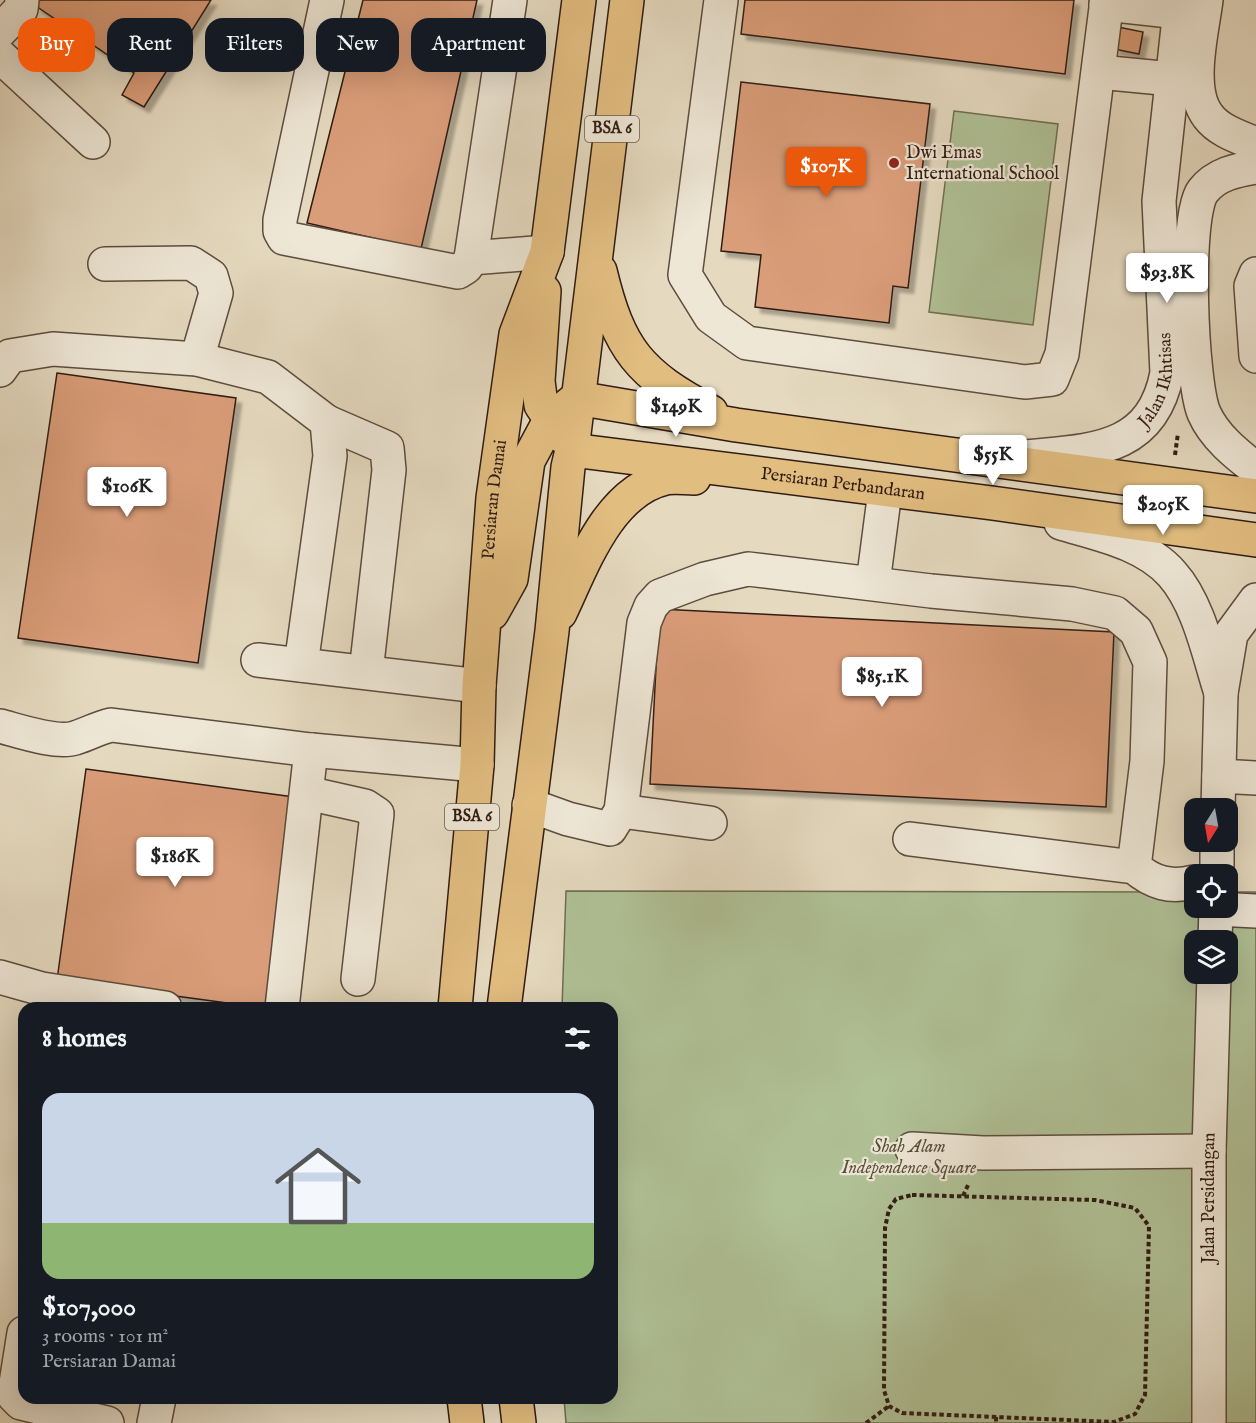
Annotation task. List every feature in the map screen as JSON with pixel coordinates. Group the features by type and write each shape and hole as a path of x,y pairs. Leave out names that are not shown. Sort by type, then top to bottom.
{"main road":[{"name":"Persiaran Damai","path":"455,1002 477,765 479,686 493,498 516,334 546,254 579,0"},
{"name":"BSA 6","path":"505,1002 552,631 568,467 572,450 627,0"},
{"path":"546,254 537,381 541,405 572,450"},
{"path":"596,257 608,306 624,340 640,363 656,380 679,395 736,425"},
{"path":"485,625 511,579 528,461 550,420 577,398 736,425 1256,496"},
{"name":"Persiaran Perbandaran","path":"572,450 992,503 1256,540"},
{"path":"552,631 599,532 621,503 638,490 667,478 774,477"},
{"path":"465,1404 468,1423"},
{"path":"517,1404 519,1423"}],"street":[{"path":"0,31 21,9 22,0"},
{"path":"327,0 279,220 284,238 458,272 466,267 471,258 510,0"},
{"path":"721,0 685,275 711,317 747,342 1025,382 1052,379 1062,354 1106,2 1189,4 1196,87 1207,115 1225,131 1256,144"},
{"name":"Jalan Ikhtisas","path":"996,460 1102,447 1138,431 1162,398 1167,374 1159,201 1172,79 1189,4"},
{"path":"0,56 93,142"},
{"path":"1099,72 1172,79"},
{"name":"Jalan Ikhtisas","path":"1256,167 1229,172 1203,191 1193,219 1190,252 1197,386 1204,413 1231,451 1256,469"},
{"path":"471,258 546,254"},
{"path":"105,264 190,263 211,276 216,293 197,359"},
{"path":"1256,274 1251,286 1256,356"},
{"path":"0,370 10,356 53,348 197,359 268,376 327,422 387,448 389,470 366,672"},
{"path":"301,665 330,456 327,422"},
{"path":"873,583 885,491"},
{"path":"992,503 1116,539 1143,553 1172,574 1200,625 1221,693"},
{"path":"529,805 568,819 610,829 621,811 644,622 651,606 660,596 705,579 748,569 1072,604 1115,613 1136,631 1150,662 1148,751 1134,867"},
{"path":"1218,798 1221,693 1231,634 1256,600"},
{"path":"258,660 479,686"},
{"path":"0,726 62,740 75,738 96,728 111,725 311,750 477,765"},
{"path":"283,1002 311,750"},
{"path":"1219,776 1256,778"},
{"path":"307,793 365,806 376,814 358,980"},
{"path":"621,811 710,823"},
{"path":"910,839 1134,867 1149,880 1174,884 1184,880"},
{"path":"1238,910 1256,911"},
{"path":"0,977 42,989 126,1002"},
{"name":"Jalan Persidangan","path":"1209,1423 1209,1151 1214,984"},
{"path":"912,1149 983,1153 1209,1151"},
{"path":"18,1371 14,1396 18,1400"},
{"path":"25,1404 98,1422"},
{"path":"154,1423 158,1404"}],"path":[{"path":"912,1195 1095,1200 1135,1208 1149,1226 1144,1395 1135,1414 1114,1422 996,1417 902,1413 889,1406 884,1390 885,1228 889,1209 896,1199 912,1195"},
{"path":"866,1423 889,1406"},
{"path":"996,1417 996,1423"}],"green space":[{"path":"954,111 1058,124 1033,325 929,312"},
{"name":"Shah Alam Independence Square","path":"566,891 1184,892 1184,918 1238,918 1238,892 1256,892 1256,1423 566,1423 564,1404 618,1404 618,1002 562,1002"}],"building":[{"path":"40,0 211,0 193,29 193,18 107,18 107,55 95,46 95,18 54,18 36,6"},
{"path":"363,0 477,0 473,18 411,18 411,72 461,72 421,249 307,223 345,72 399,72 399,18 358,18"},
{"path":"745,0 1074,0 1065,74 741,34"},
{"path":"1118,27 1143,32 1139,54 1114,49"},
{"path":"166,72 144,107 122,95 134,73"},
{"path":"741,82 930,104 908,288 893,286 889,323 755,307 761,255 721,251"},
{"path":"57,373 236,398 198,663 18,638"},
{"path":"659,609 1114,632 1106,807 650,784"},
{"path":"86,769 294,797 266,1002 220,1002 57,980"}],"place":[{"name":"Dwi Emas International School","path":"894,163"}]}
